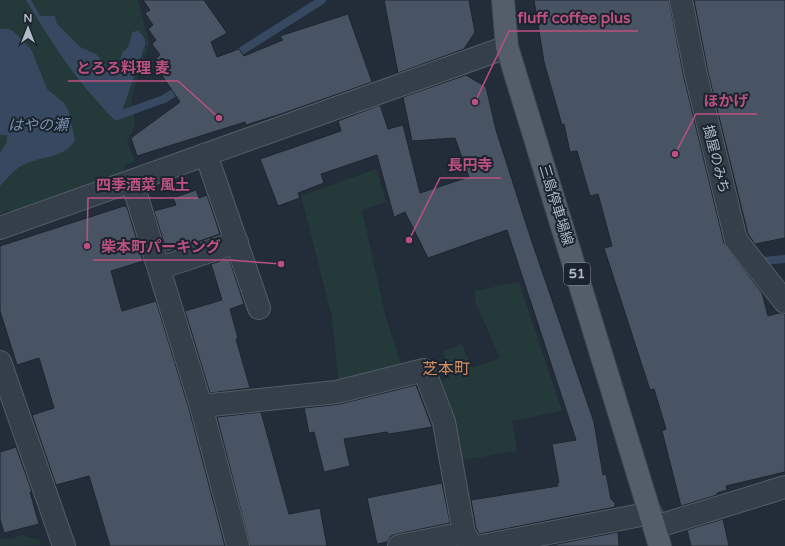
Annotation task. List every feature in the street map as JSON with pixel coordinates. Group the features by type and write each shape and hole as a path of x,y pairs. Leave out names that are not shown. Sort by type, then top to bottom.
{"main road":[{"name":"三島停車場線","path":"503,0 507,47 655,528"}],"street":[{"name":"搗屋のみち","path":"681,0 696,75 736,240 785,302"},
{"path":"0,228 507,47"},
{"path":"206,154 259,308"},
{"path":"132,181 160,268 201,406 238,546"},
{"path":"160,268 237,242"},
{"path":"0,362 64,546"},
{"path":"201,406 337,392 424,370 444,422 468,540 399,546"},
{"path":"482,546 655,528 785,486"}],"green space":[{"path":"0,0 138,0 149,43 131,99 135,122 133,131 127,140 135,162 125,165 123,174 33,209 6,211 0,214"},
{"path":"376,169 386,202 362,210 385,314 403,371 339,385 332,317 301,196"},
{"path":"519,282 562,411 512,421 517,451 458,461 439,382 450,378 443,351 462,344 472,368 500,358 475,301 475,291"},
{"path":"22,535 39,540 40,545 0,546 0,539 11,539"}],"water":[{"path":"26,0 31,0 40,16 55,16 57,24 80,47 96,54 109,69 119,64 122,53 127,49 132,32 138,31 143,35 145,45 119,120 115,120 86,89 50,39"},
{"name":"はやの瀬","path":"0,29 8,29 13,31 31,49 47,89 64,103 69,112 75,140 66,150 19,167 0,186 0,153 7,142 7,135 0,135"}],"building":[{"path":"143,0 204,0 227,33 211,42 217,57 239,49 244,56 283,40 280,36 348,14 372,82 281,114 246,125 245,122 137,156 131,138 180,102 161,74 165,71 156,59 160,55 152,44 156,40 148,29 153,25 145,13 150,10"},
{"path":"384,0 469,0 475,32 464,49 398,73"},
{"path":"534,0 669,0 684,78 724,243 762,293 768,316 779,313 785,314 785,472 726,486 727,490 717,493 717,495 681,506 662,431 666,429 654,389 650,390 604,248 612,246 598,194 590,196 577,151 570,152 564,124 562,125 544,62"},
{"path":"694,0 785,0 785,238 755,244 748,234 708,72"},
{"path":"466,75 486,87 496,130 530,236 594,422 603,475 606,474 611,499 615,503 615,507 479,534 476,528 471,500 558,486 557,483 559,483 552,444 576,440 507,230 428,258 405,212 394,217 377,155 321,174 324,183 298,193 300,198 278,206 260,159 341,131 338,121 380,105 388,129 403,125 420,193 469,177 455,138 412,141 403,97"},
{"path":"196,190 199,198 207,195 220,234 167,252 154,211 176,205 173,198"},
{"path":"124,206 127,207 143,261 111,271 122,311 156,301 189,409 225,546 110,546 89,476 56,485 32,415 54,408 39,358 17,365 0,311 0,246"},
{"path":"229,258 244,304 230,309 238,338 236,339 250,388 210,393 185,311 222,300 211,264"},
{"path":"416,385 432,427 344,439 350,466 324,472 314,432 309,433 304,408 340,404"},
{"path":"261,412 289,514 320,508 327,546 250,546 217,417"},
{"path":"16,447 32,492 30,492 39,524 4,533 0,519 0,452"},
{"path":"442,483 450,523 397,534 391,536 387,542 377,544 367,498"},
{"path":"723,519 729,546 691,546 687,530"},
{"path":"618,532 619,546 547,546"}],"waterway":[{"path":"232,57 322,0"},
{"path":"117,116 164,99 183,87"},
{"path":"762,261 785,259"}],"place":[{"name":"fluff coffee plus","path":"475,102"},
{"name":"とろろ料理 麦","path":"219,118"},
{"name":"ほかげ","path":"675,154"},
{"name":"長円寺","path":"409,240"},
{"name":"四季酒菜 風土","path":"87,246"},
{"name":"柴本町パーキング","path":"281,264"}],"district":[{"name":"芝本町","path":"446,369"}]}
